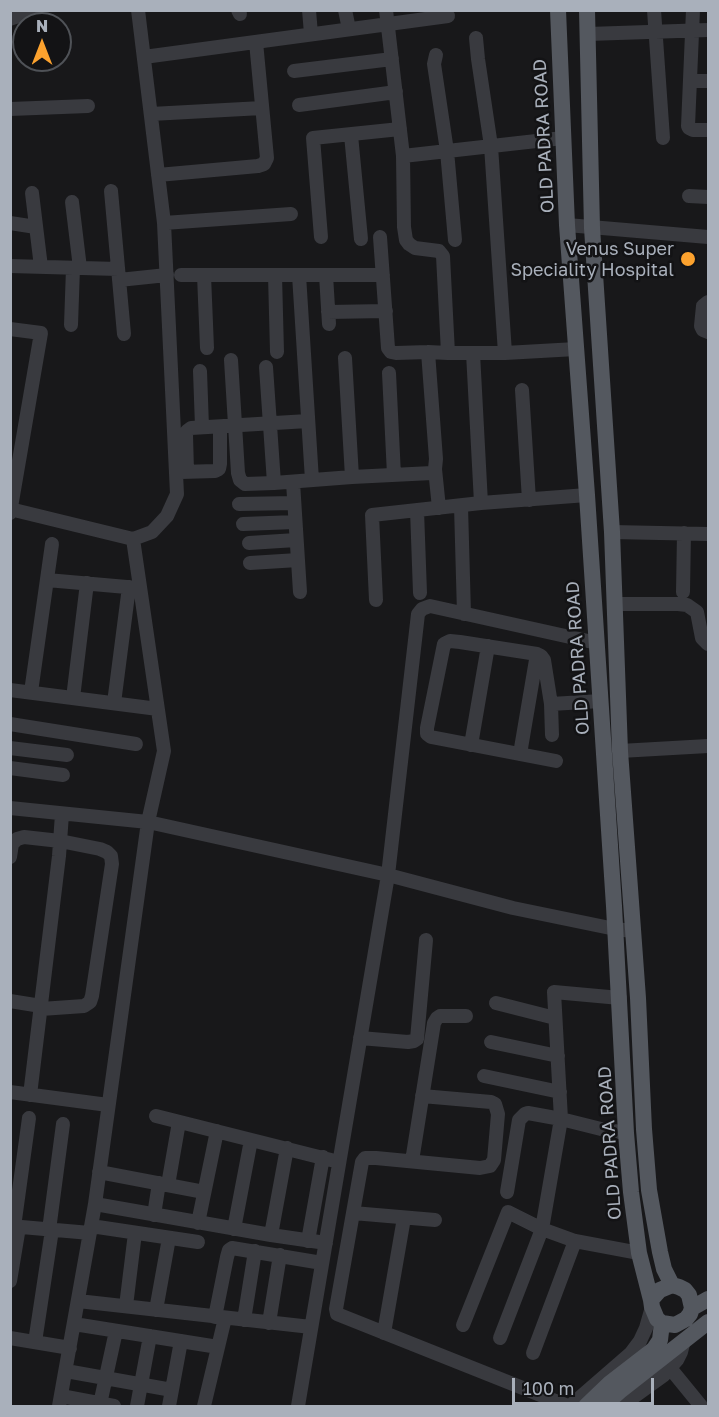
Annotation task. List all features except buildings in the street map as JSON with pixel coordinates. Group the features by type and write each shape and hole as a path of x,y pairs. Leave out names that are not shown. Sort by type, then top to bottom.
{"main road":[{"name":"OLD PADRA ROAD","path":"558,10 567,225 601,701 620,998 626,1133 639,1253 651,1304"},
{"name":"OLD PADRA ROAD","path":"587,10 592,228 612,532 620,751 649,1190 664,1269 672,1285"},
{"path":"691,1310 689,1295 685,1290 672,1285 660,1290 651,1304 657,1319 662,1323 675,1325 681,1323 691,1310 708,1299"},
{"path":"691,1310 701,1316 708,1316"},
{"path":"586,1407 610,1383 684,1340 708,1322"},
{"path":"603,1407 648,1361 660,1340 662,1323"}],"street":[{"path":"10,19 36,10"},
{"path":"138,10 164,223 174,275 171,341 182,472"},
{"path":"309,10 311,34"},
{"path":"345,10 349,29"},
{"path":"654,10 663,138"},
{"path":"693,10 688,126 693,130 708,130"},
{"path":"144,57 349,29 388,17 427,14 448,16"},
{"path":"388,17 403,156 406,240 415,248 439,251 443,256 448,353"},
{"path":"588,34 708,30"},
{"path":"476,38 491,146 505,353"},
{"path":"158,175 264,164 267,158 256,42"},
{"path":"435,55 434,64 447,151 455,240"},
{"path":"294,71 393,59"},
{"path":"690,81 708,81"},
{"path":"298,105 396,92"},
{"path":"10,110 88,106"},
{"path":"151,114 262,108"},
{"path":"321,237 313,138 400,129"},
{"path":"351,135 361,239"},
{"path":"403,156 563,138"},
{"path":"111,191 124,334"},
{"path":"32,193 41,267"},
{"path":"689,196 708,197"},
{"path":"71,325 77,268 72,202"},
{"path":"164,223 291,214"},
{"path":"10,223 36,227"},
{"path":"567,225 708,237"},
{"path":"380,237 388,348 392,352 505,353 576,349"},
{"path":"10,266 77,268 119,275 383,276"},
{"path":"204,275 207,348"},
{"path":"275,275 277,352"},
{"path":"299,275 312,480"},
{"path":"327,275 328,318 386,311"},
{"path":"708,302 703,306 701,326 708,332"},
{"path":"10,329 41,333 11,510 133,539 152,532 167,516 177,494 186,435 191,428 308,421"},
{"path":"428,352 439,508"},
{"path":"473,353 481,503"},
{"path":"345,358 352,477"},
{"path":"182,472 219,469 227,426 231,360"},
{"path":"266,367 274,483"},
{"path":"200,371 202,427"},
{"path":"388,373 393,475"},
{"path":"522,390 529,500"},
{"path":"227,426 240,480 245,484 432,473 435,469"},
{"path":"293,482 300,592"},
{"path":"376,600 372,515 481,503 587,495"},
{"path":"239,504 294,503"},
{"path":"461,506 464,614"},
{"path":"417,510 420,592"},
{"path":"243,524 295,522"},
{"path":"612,532 708,534"},
{"path":"683,592 684,533"},
{"path":"116,1330 106,1378 107,1405 60,1401 95,1204 147,822 164,751 135,587 133,539"},
{"path":"249,543 296,540"},
{"path":"31,692 52,544"},
{"path":"250,563 298,560"},
{"path":"47,580 135,587"},
{"path":"73,698 87,583"},
{"path":"114,703 135,587"},
{"path":"615,604 687,605 697,612 702,638 708,644"},
{"path":"298,1407 388,875 418,614 422,609 430,606 597,643"},
{"path":"552,735 551,704 542,656 459,642 444,644 427,734 431,737 556,761"},
{"path":"471,745 488,646"},
{"path":"520,754 537,654"},
{"path":"10,690 158,709"},
{"path":"551,704 601,701"},
{"path":"10,724 136,744"},
{"path":"620,751 708,746"},
{"path":"10,748 67,755"},
{"path":"10,768 63,775"},
{"path":"10,808 147,822 388,875 513,908 615,929 633,930"},
{"path":"30,1095 62,814"},
{"path":"10,857 12,844 24,837 60,841 107,852 111,856 112,864 90,1002 84,1006 41,1007 10,1001"},
{"path":"360,1038 408,1042 417,1039 426,940"},
{"path":"500,1338 542,1229 561,1119 554,992 620,998"},
{"path":"496,1003 555,1018"},
{"path":"412,1161 434,1023 440,1016 466,1016"},
{"path":"492,1042 558,1056"},
{"path":"484,1076 560,1092"},
{"path":"10,1092 108,1105"},
{"path":"422,1096 495,1104 498,1113 494,1160 490,1166 480,1168 365,1158 362,1162 337,1314 569,1407 631,1353 643,1335 651,1304"},
{"path":"507,1192 519,1119 522,1115 528,1113 626,1133"},
{"path":"156,1116 339,1162"},
{"path":"10,1281 29,1118"},
{"path":"154,1215 179,1122"},
{"path":"35,1342 63,1124"},
{"path":"198,1222 218,1131"},
{"path":"234,1229 251,1140"},
{"path":"270,1235 287,1149"},
{"path":"308,1241 322,1157"},
{"path":"99,1172 204,1192"},
{"path":"95,1204 326,1243"},
{"path":"463,1325 508,1212 542,1229 575,1241 639,1253"},
{"path":"353,1213 435,1220"},
{"path":"384,1333 404,1218"},
{"path":"15,1227 135,1233 198,1242"},
{"path":"126,1306 135,1233"},
{"path":"156,1310 169,1238"},
{"path":"533,1353 575,1241"},
{"path":"204,1407 218,1347 229,1250 237,1248 322,1263"},
{"path":"244,1320 255,1251"},
{"path":"269,1323 280,1256"},
{"path":"78,1301 311,1327"},
{"path":"74,1324 218,1347"},
{"path":"137,1407 150,1336"},
{"path":"10,1338 70,1348"},
{"path":"621,1407 664,1375 677,1360 684,1340"},
{"path":"169,1407 181,1341"},
{"path":"670,1368 701,1407"},
{"path":"66,1371 172,1390"}],"place":[{"name":"Venus Super Speciality Hospital","path":"688,259"}]}
